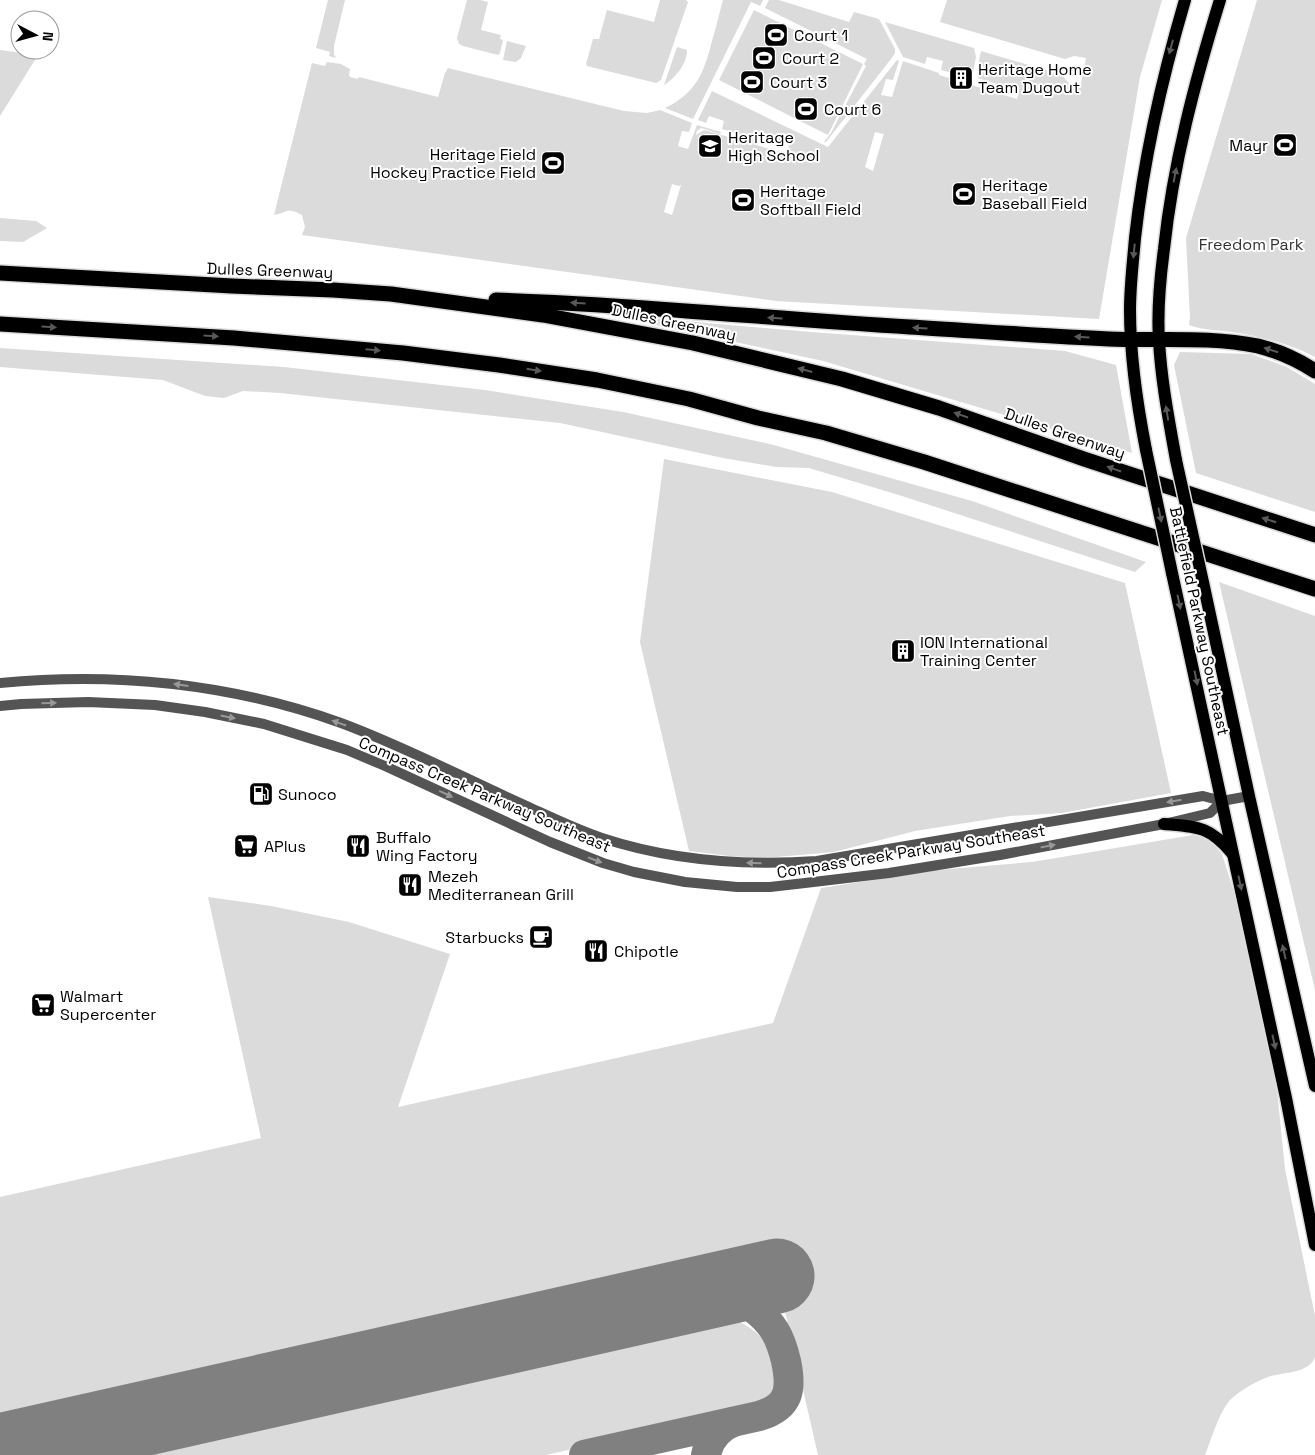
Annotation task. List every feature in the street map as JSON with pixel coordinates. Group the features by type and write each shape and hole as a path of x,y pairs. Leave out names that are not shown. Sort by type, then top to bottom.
{"highway":[{"name":"Dulles Greenway","path":"0,273 333,290 420,298 593,323 693,343 833,377 939,408 1093,462 1315,535"},
{"path":"420,298 570,302 858,324 1131,339 1230,342 1260,347 1283,354 1315,371"},
{"path":"0,324 234,338 383,351 499,365 597,380 689,399 758,418 826,433 906,456 1315,590"}],"main road":[{"name":"Battlefield Parkway Southeast","path":"1185,0 1166,66 1154,118 1139,202 1132,266 1130,309 1138,407 1284,1088 1315,1245"},
{"name":"Battlefield Parkway Southeast","path":"1220,0 1198,76 1174,176 1162,267 1159,301 1159,339 1167,414 1176,460 1249,796 1315,1086"},
{"path":"1164,824 1196,827 1222,841 1234,854"}],"street":[{"name":"Compass Creek Parkway Southeast","path":"0,683 77,678 156,682 259,699 339,722 385,740 534,809 600,837 655,853 729,863 817,861 1203,796 1222,802"},
{"name":"Compass Creek Parkway Southeast","path":"0,706 88,702 155,705 205,712 264,724 334,746 370,760 542,839 603,863 634,872 705,884 737,887 770,887 880,874 1000,855 1164,824 1210,813 1222,802 1249,796"}],"green space":[{"path":"328,0 345,0 334,46 336,58 329,56 330,52 316,48"},
{"path":"467,0 488,2 481,30 501,35 500,39 503,40 498,55 459,44 457,38"},
{"path":"660,0 686,0 688,2 661,80 656,83 587,66 593,39 599,39 607,10 654,22"},
{"path":"723,0 763,0 760,6 751,2 693,119 665,108 684,96 702,72"},
{"path":"769,0 779,0 849,22 854,12 879,19 895,49 891,59 826,142 824,142 831,133 866,66 864,64 867,59 765,8"},
{"name":"Heritage High School","path":"947,0 1162,0 1140,77 1099,319 776,301 302,235 305,227 302,215 288,211 274,215 312,63 325,66 327,62 341,64 350,69 350,77 358,79 359,77 438,97 448,68 624,111 647,113 660,110 692,123 689,132 682,131 678,146 688,149 697,125 721,132 720,134 701,128 697,131 696,135 704,130 750,143 751,137 722,129 724,121 709,116 706,123 698,120 712,91 828,147 897,60 899,61 893,80 886,79 881,95 892,97 903,61 939,73 939,75 1017,99 1019,91 978,78 977,71 981,51 1062,75 1071,86 1080,88 1086,58 1074,56 1065,59 940,22","holes":["875,132 884,133 873,171 865,167","759,136 789,145 787,154 756,145","672,184 681,185 672,215 664,212"]},
{"name":"Freedom Park","path":"1257,0 1315,0 1315,357 1285,344 1264,338 1189,325 1186,238"},
{"path":"754,10 863,64 828,135 719,80"},
{"path":"885,22 974,48 976,57 972,78 941,70 943,61 927,57 925,64 903,57"},
{"path":"507,41 526,46 521,58 516,62 503,60"},
{"path":"677,47 687,50 687,55 677,74 664,85"},
{"path":"0,50 10,51 10,60 35,60 0,116"},
{"path":"0,218 36,221 47,228 23,242 0,241"},
{"path":"605,314 1065,351 1116,365 1132,453 823,361"},
{"path":"0,348 284,367 485,390 623,412 770,444 972,501 1146,562 1135,572 902,496 809,468 776,467 723,458 560,423 280,393 243,391 224,398 205,396 163,380 0,367"},
{"path":"1180,352 1251,354 1287,367 1315,384 1315,512 1196,473 1174,365"},
{"path":"664,459 832,492 1125,583 1171,793 1062,813 1010,816 915,831 834,852 765,858 689,851 640,642"},
{"path":"1219,582 1315,616 1315,990"},
{"path":"1193,835 1202,837 1214,845 1222,854 1234,892 1277,1090 1285,1169 1315,1316 1315,1357 1312,1363 1294,1372 1263,1379 1244,1389 1231,1399 1219,1418 1205,1455 818,1455 771,1250 0,1425 0,1197 261,1138 208,897 271,906 349,922 450,954 398,1107 773,1023 821,888 937,870 1032,862"},
{"path":"718,1314 741,1322 749,1327 759,1335 770,1349 777,1367 779,1384 776,1394 764,1406 546,1455 89,1455"}],"taxiway":[{"path":"584,1455 759,1416 777,1408 783,1402 788,1388 789,1380 786,1361 775,1331 752,1307"},
{"path":"706,1455 709,1444 715,1435 723,1427 733,1422"}],"runway":[{"path":"0,1451 777,1276"}],"place":[{"name":"Court 1","path":"776,35"},
{"name":"Court 2","path":"764,58"},
{"name":"Heritage Home Team Dugout","path":"961,78"},
{"name":"Court 3","path":"752,82"},
{"name":"Court 6","path":"806,109"},
{"name":"Mayr","path":"1285,145"},
{"name":"Heritage High School","path":"710,146"},
{"name":"Heritage Field Hockey Practice Field","path":"553,163"},
{"name":"Heritage Baseball Field","path":"964,194"},
{"name":"Heritage Softball Field","path":"743,200"},
{"name":"ION International Training Center","path":"903,651"},
{"name":"Sunoco","path":"261,794"},
{"name":"APlus","path":"246,846"},
{"name":"Buffalo Wing Factory","path":"358,846"},
{"name":"Mezeh Mediterranean Grill","path":"410,885"},
{"name":"Starbucks","path":"541,937"},
{"name":"Chipotle","path":"596,951"},
{"name":"Walmart Supercenter","path":"43,1005"}]}
